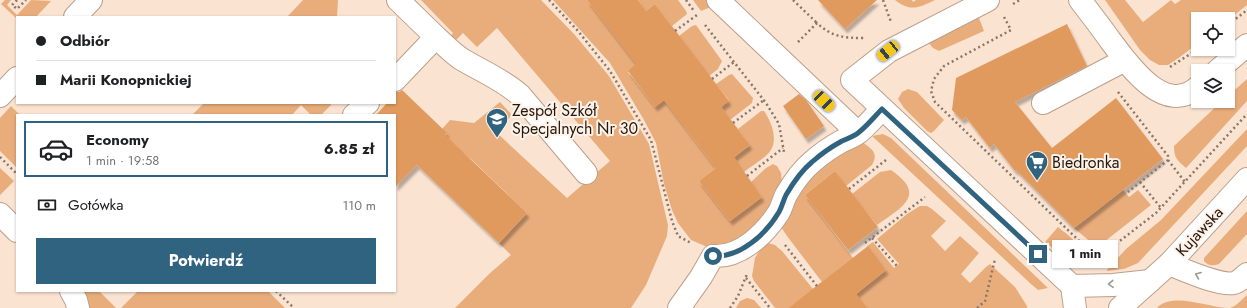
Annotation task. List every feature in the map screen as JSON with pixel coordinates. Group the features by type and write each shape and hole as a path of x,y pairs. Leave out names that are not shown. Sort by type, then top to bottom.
{"street":[{"path":"76,16 91,0"},
{"path":"398,0 452,52 510,86 520,95 586,173"},
{"path":"718,0 858,133"},
{"path":"1080,0 1125,60 1149,85 1159,92 1168,95 1180,96 1187,95 1191,92"},
{"path":"999,6 888,51 852,80 1072,286 1075,308"},
{"path":"396,79 436,37"},
{"path":"1225,64 1247,45"},
{"path":"1044,103 1125,60"},
{"path":"0,96 16,79"},
{"path":"355,114 367,104"},
{"path":"679,308 701,277 713,256 721,256 737,251 757,238 769,226 779,211 793,183 811,162 824,152 858,133 882,109"},
{"name":"Kujawska","path":"1120,308 1169,264 1247,179"},
{"path":"0,214 16,230"},
{"path":"1169,264 1205,278 1237,278"},
{"path":"1072,286 1113,285 1150,281"},
{"name":"Kujawska","path":"1136,308 1141,295 1150,281"},
{"path":"72,292 78,308"}],"path":[{"path":"17,0 12,5 17,9 26,0"},
{"path":"548,0 578,31 610,71 651,140 672,221 678,236 713,256"},
{"path":"675,31 698,16 686,0"},
{"path":"793,0 825,31 842,38 866,38"},
{"path":"883,0 893,26"},
{"path":"1020,0 999,6 1011,30 944,66 934,79 931,91 935,102 1098,259"},
{"path":"1235,19 1247,10"},
{"path":"703,22 764,100 779,124 784,147 786,167 793,183"},
{"path":"805,35 817,22"},
{"path":"712,79 734,62"},
{"path":"1116,90 1168,156 1168,160 1185,182"},
{"path":"734,123 764,100"},
{"path":"1094,263 1161,208 1247,114"},
{"path":"747,176 784,147"},
{"path":"0,158 16,173"},
{"path":"849,189 886,160"},
{"path":"1128,192 1168,160"},
{"path":"1140,182 1161,208"},
{"path":"865,243 925,197"},
{"path":"769,226 817,286"},
{"path":"872,238 897,266"},
{"path":"977,308 984,302 994,259"},
{"path":"746,278 770,308"},
{"path":"277,292 294,308"}],"shaded area":[{"path":"5,0 11,0 7,5 17,15 31,0 51,1 37,16 16,16 16,18 1,4"},
{"path":"303,0 338,0 337,16 288,16"},
{"path":"421,0 541,0 574,34 609,76 649,144 668,225 667,236 646,285 631,308 455,308 489,274 511,255 499,243 527,213 472,160 444,137 447,134 442,129 450,120 474,123 500,102 512,115 496,132 567,198 610,161 497,28 477,47 463,33 452,44 447,40 453,33"},
{"path":"553,0 587,0 615,36 645,58 628,72 655,107 673,93 686,129 716,168 699,181 730,221 762,197 751,182 766,168 773,164 777,166 781,173 782,184 761,225 732,244 712,248 691,240 678,223 672,210 664,184 656,143 644,120 610,63"},
{"path":"638,0 678,0 687,14 672,26 655,4 646,11"},
{"path":"693,0 710,0 716,5 701,11"},
{"path":"895,0 912,0 913,2 916,0 935,0 915,8 900,4"},
{"path":"1105,0 1125,0 1143,22 1171,0 1175,4 1181,0 1247,0 1247,5 1235,14 1235,12 1191,12 1191,48 1168,65 1159,65 1150,60 1140,50"},
{"path":"979,18 984,31 939,51 933,48 928,42"},
{"path":"696,25 722,61 718,69 709,76 679,36 692,26"},
{"path":"732,74 753,98 752,103 730,120 721,107 729,100 716,84"},
{"path":"1247,79 1247,101 1186,168 1177,158 1174,146 1215,108 1235,108 1235,90"},
{"path":"908,89 917,92 944,120 931,133 927,131 904,108 898,99 902,92"},
{"path":"203,104 331,104 322,114 310,114 301,105 293,114 193,114"},
{"path":"11,106 19,114 16,114 16,167 0,151 0,118"},
{"path":"761,111 764,111 773,130 773,145 771,150 765,156 744,172 733,158 750,145 738,129"},
{"path":"1247,129 1247,146 1138,263 1124,269 1106,271 1126,249 1161,220"},
{"path":"883,134 891,138 1048,288 1038,290 1031,284 872,136"},
{"path":"862,142 875,154 872,165 846,186 835,171 805,195 853,258 822,282 781,227 796,193 823,162"},
{"path":"0,168 14,181 0,195"},
{"path":"891,170 902,179 908,187 909,194 902,207 877,225 852,194 880,172"},
{"path":"1123,190 1129,197 1138,190 1151,205 1104,242 1093,244 1074,228"},
{"path":"920,206 927,206 946,221 931,236 945,251 960,236 979,253 961,274 970,283 990,264 1015,287 1027,308 854,308 856,294 886,270 867,246 873,242 894,268 899,264 877,239 907,214"},
{"path":"1247,211 1247,234 1219,264 1207,264 1204,261 1204,258"},
{"path":"1058,227 1077,245 1077,255 1071,263 1045,242"},
{"path":"768,243 775,245 782,251 813,289 788,308 775,308 754,281 752,276 755,258 761,248"},
{"path":"80,292 100,292 116,308 86,308"},
{"path":"137,292 269,292 285,308 121,308"},
{"path":"1247,295 1247,308 1230,308 1237,304"},
{"path":"747,298 754,300 761,308 736,308 740,301"},
{"path":"1181,301 1230,308 1157,308 1163,303"}],"building":[{"path":"587,0 638,0 646,11 655,4 729,101 721,107 750,145 734,157 762,197 730,221 699,181 716,168 664,100 655,107 628,71 636,64"},
{"path":"818,0 877,0 845,29"},
{"path":"1067,24 1087,66 1015,102 1052,148 1116,98 1163,159 1074,228 1016,170 1015,171 994,144 990,148 966,117 962,120 952,110 956,78"},
{"path":"402,90 447,133 445,135 527,213 499,243 417,165 396,186 396,114 377,114 386,104 396,104 396,92"},
{"path":"799,94 806,100 824,126 806,139 783,106"},
{"path":"835,171 878,227 848,250 805,195"},
{"path":"868,246 886,270 856,294 867,308 788,308"}],"place":[{"name":"Zespół Szkół Specjalnych Nr 30","path":"497,138"},
{"name":"Biedronka","path":"1037,182"}],"route":[{"path":"713,256 729,255 757,238 769,226 779,211 796,178 811,162 824,152 858,133 882,109 1038,254"}]}
